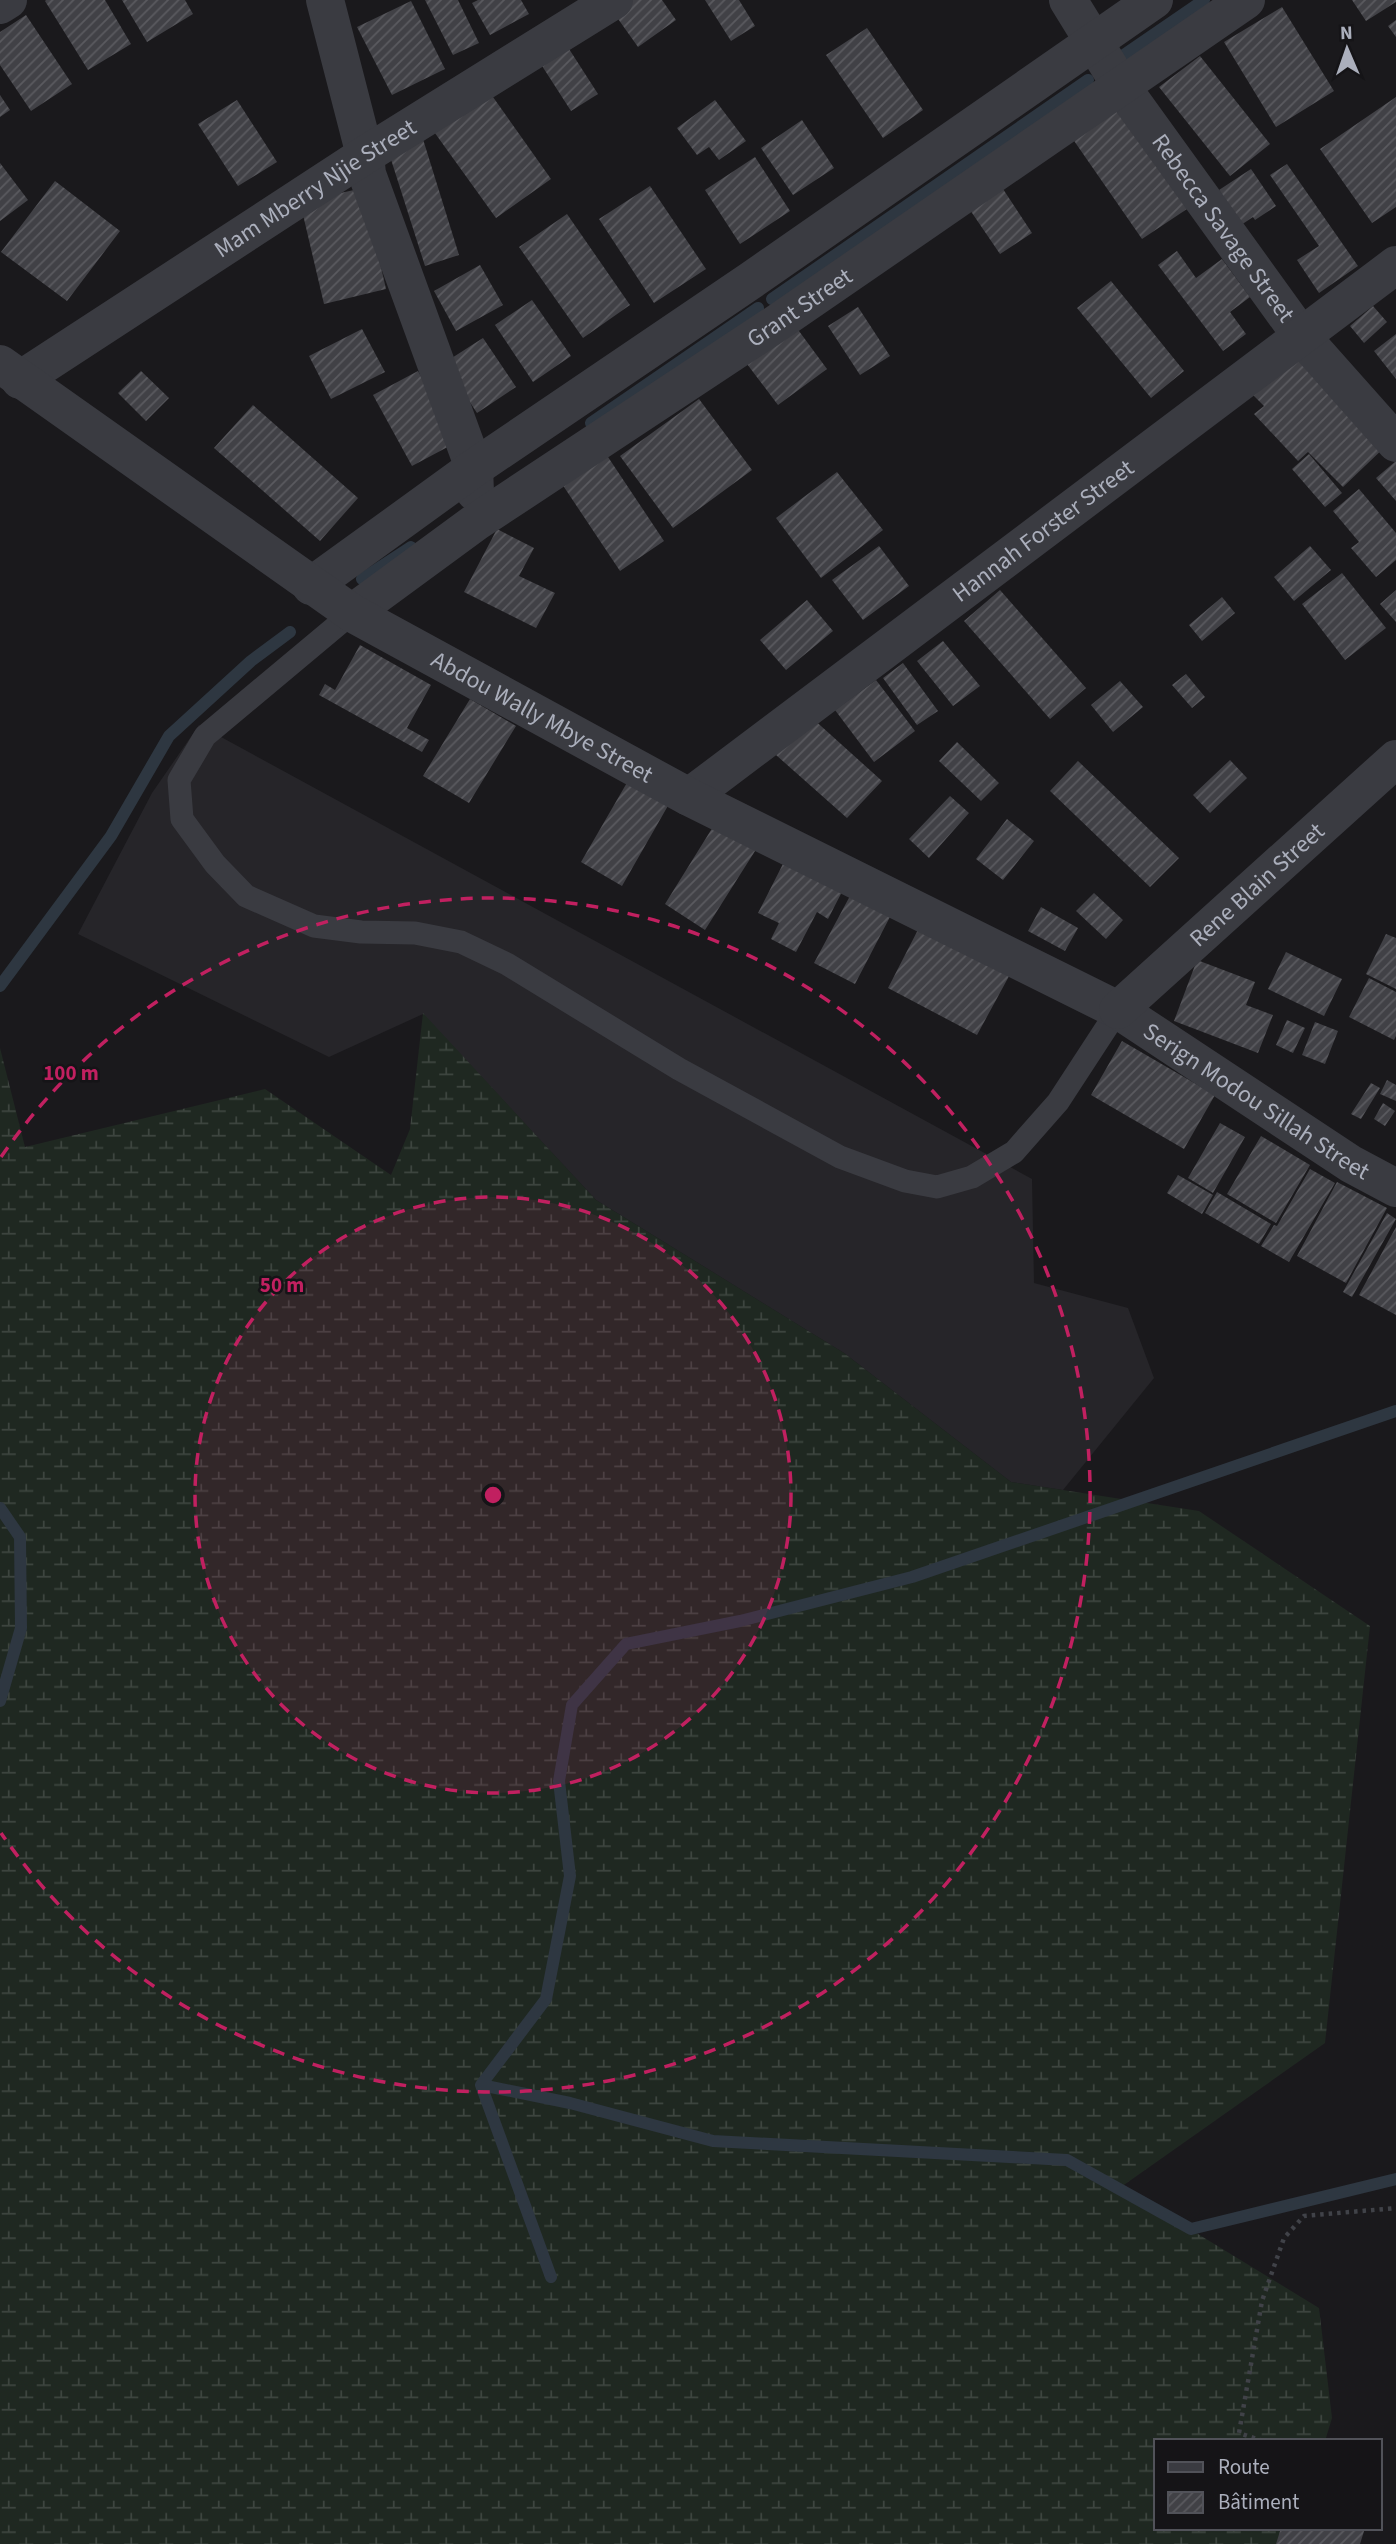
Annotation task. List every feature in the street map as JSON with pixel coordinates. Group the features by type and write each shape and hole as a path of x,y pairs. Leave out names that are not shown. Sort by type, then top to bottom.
{"street":[{"path":"0,5 8,0"},
{"path":"325,0 365,155 367,174 474,468 476,522"},
{"name":"Mam Mberry Njie Street","path":"10,372 614,0"},
{"name":"Rebecca Savage Street","path":"1068,0 1121,86 1302,338 1396,443"},
{"name":"Grant Street","path":"311,586 474,468 750,281 1154,0"},
{"name":"Grant Street","path":"352,613 476,522 776,323 1246,0"},
{"name":"Hannah Forster Street","path":"689,797 1396,265"},
{"name":"Abdou Wally Mbye Street","path":"10,372 352,613 689,797 1118,1010"},
{"name":"Rene Blain Street","path":"1118,1010 1396,759"},
{"name":"Serign Modou Sillah Street","path":"1118,1010 1352,1164 1396,1188"}],"lane":[{"path":"352,613 205,736 179,780 182,819 215,864 246,896 314,926 362,932 415,933 461,942 508,964 679,1069 840,1157 905,1181 937,1187 972,1177 1014,1152 1058,1101 1118,1010"}],"path":[{"path":"1258,2439 1239,2433 1262,2301 1284,2238 1304,2216 1396,2208"}],"shaded area":[{"path":"199,725 1032,1179 1034,1283 1128,1308 1154,1378 1063,1490 1011,1482 844,1353 596,1200 423,1014 329,1057 78,934 152,793"}],"green space":[{"path":"423,1013 596,1200 844,1353 1011,1482 1199,1511 1370,1626 1325,2043 1121,2187 1319,2308 1332,2418 1326,2439 1154,2439 1154,2530 1296,2530 1292,2544 0,2544 0,1048 25,1147 265,1089 391,1175 410,1129"}],"building":[{"path":"46,0 105,0 131,44 88,70"},
{"path":"122,0 185,0 193,14 147,42"},
{"path":"425,0 458,0 479,43 453,55"},
{"path":"478,0 521,0 529,14 490,35 472,3"},
{"path":"624,0 662,0 676,20 638,47 611,9"},
{"path":"705,0 739,0 755,26 731,41"},
{"path":"1352,0 1396,0 1396,2 1366,21"},
{"path":"411,1 445,69 392,95 357,27"},
{"path":"1282,7 1334,91 1276,127 1224,42"},
{"path":"26,15 72,84 31,111 0,65 0,32"},
{"path":"1396,20 1396,37 1388,26"},
{"path":"867,28 923,110 883,138 826,55"},
{"path":"562,38 598,94 571,111 535,55"},
{"path":"1200,56 1270,144 1230,176 1159,87"},
{"path":"488,90 551,179 496,218 432,129"},
{"path":"0,95 10,110 0,117"},
{"path":"1396,97 1396,207 1372,223 1320,149"},
{"path":"1124,98 1196,203 1142,239 1070,135"},
{"path":"237,100 277,162 238,186 198,124"},
{"path":"715,100 746,141 719,160 709,147 697,155 677,128"},
{"path":"802,120 834,168 793,195 761,148"},
{"path":"422,136 459,255 425,266 387,147"},
{"path":"755,157 790,211 740,244 705,190"},
{"path":"0,163 28,200 0,221"},
{"path":"1287,164 1358,266 1319,293 1297,260 1319,246 1270,175"},
{"path":"1251,169 1276,206 1255,220 1253,217 1241,225 1219,190"},
{"path":"55,181 120,231 67,301 1,252"},
{"path":"650,186 706,269 654,303 599,219"},
{"path":"363,188 386,289 324,304 300,202"},
{"path":"1003,189 1032,233 1000,254 970,210"},
{"path":"567,214 630,305 583,338 519,247"},
{"path":"1177,251 1196,278 1222,259 1250,297 1230,312 1246,334 1223,351 1158,265"},
{"path":"480,265 503,305 456,331 434,291"},
{"path":"1111,281 1184,371 1151,398 1077,308"},
{"path":"532,300 571,356 533,382 495,325"},
{"path":"1373,306 1387,322 1364,343 1350,326"},
{"path":"858,307 890,356 860,375 828,326"},
{"path":"796,327 827,369 778,405 747,364"},
{"path":"362,329 385,372 331,399 309,356"},
{"path":"1396,334 1396,379 1374,351"},
{"path":"483,338 516,387 477,413 444,363"},
{"path":"1294,344 1389,443 1343,487 1308,452 1298,461 1254,414 1264,406 1247,389"},
{"path":"141,371 169,398 146,421 118,393"},
{"path":"418,371 457,442 412,466 373,395"},
{"path":"699,399 752,470 673,528 620,456"},
{"path":"253,405 358,498 320,541 214,448"},
{"path":"606,454 664,541 620,571 562,484"},
{"path":"1309,454 1342,493 1325,507 1292,469"},
{"path":"1396,461 1396,501 1376,478"},
{"path":"837,472 883,530 821,578 776,518"},
{"path":"1359,489 1396,533 1396,560 1376,577 1351,548 1359,542 1333,511"},
{"path":"497,529 534,548 519,576 555,593 536,628 464,592"},
{"path":"879,546 909,586 863,620 832,580"},
{"path":"1310,546 1331,570 1294,601 1274,577"},
{"path":"1342,573 1386,628 1345,660 1302,604"},
{"path":"1000,590 1086,688 1050,719 964,621"},
{"path":"1396,590 1396,622 1380,604"},
{"path":"1222,597 1235,613 1202,641 1189,625"},
{"path":"807,600 833,631 786,670 760,640"},
{"path":"943,641 980,686 953,706 917,661"},
{"path":"360,645 431,685 407,728 429,740 422,752 319,695 325,684 335,690"},
{"path":"903,663 938,711 917,725 883,678"},
{"path":"1186,674 1205,697 1192,708 1172,685"},
{"path":"876,680 915,731 874,762 835,710"},
{"path":"1120,681 1143,707 1113,732 1091,705"},
{"path":"470,699 516,726 469,803 423,776"},
{"path":"811,717 882,781 847,818 776,755"},
{"path":"957,742 999,783 981,801 939,761"},
{"path":"1230,760 1247,778 1210,813 1193,795"},
{"path":"1078,761 1179,858 1150,887 1050,791"},
{"path":"632,774 673,797 622,886 581,862"},
{"path":"950,796 969,813 929,858 909,839"},
{"path":"721,814 762,840 705,930 665,904"},
{"path":"1007,819 1034,841 1003,880 976,859"},
{"path":"787,856 845,886 828,919 817,912 796,952 771,939 779,923 758,913"},
{"path":"1094,893 1123,920 1106,939 1076,911"},
{"path":"851,894 891,915 855,984 814,963"},
{"path":"1041,907 1078,928 1065,951 1028,931"},
{"path":"923,920 1014,967 977,1035 888,988"},
{"path":"1386,934 1396,938 1396,989 1366,974"},
{"path":"1286,952 1342,979 1324,1016 1268,989"},
{"path":"1197,960 1255,982 1246,1005 1273,1015 1258,1053 1174,1021"},
{"path":"1369,978 1396,992 1394,1040 1349,1017"},
{"path":"1287,1020 1305,1028 1293,1053 1276,1045"},
{"path":"1315,1022 1338,1031 1325,1064 1302,1055"},
{"path":"1122,1041 1215,1095 1184,1149 1091,1095"},
{"path":"1387,1080 1396,1085 1396,1101 1380,1094"},
{"path":"1371,1083 1380,1088 1361,1119 1351,1114"},
{"path":"1383,1103 1395,1111 1385,1126 1374,1119"},
{"path":"1220,1123 1245,1137 1213,1193 1188,1178"},
{"path":"1261,1136 1310,1165 1276,1223 1227,1194"},
{"path":"1310,1169 1335,1183 1289,1262 1261,1246 1274,1225 1277,1226"},
{"path":"1178,1175 1213,1195 1202,1214 1167,1193"},
{"path":"1337,1182 1387,1208 1346,1283 1297,1256"},
{"path":"1217,1192 1271,1224 1259,1244 1205,1213"},
{"path":"1387,1213 1396,1219 1352,1297 1343,1292"},
{"path":"1396,1227 1396,1315 1359,1295"},
{"path":"1280,2530 1364,2530 1360,2544 1276,2544"}],"waterway":[{"path":"1121,57 1204,0"},
{"path":"772,299 1088,80"},
{"path":"591,423 758,308"},
{"path":"362,579 411,547"},
{"path":"0,986 111,836 169,736 251,661 290,632"},
{"path":"551,2277 481,2085 546,1999 570,1876 559,1781 572,1705 626,1644 740,1621 912,1577 1396,1411"},
{"path":"0,1508 20,1537 21,1628 0,1701"},
{"path":"481,2085 570,2103 713,2141 1067,2160 1191,2229 1396,2179"}]}
